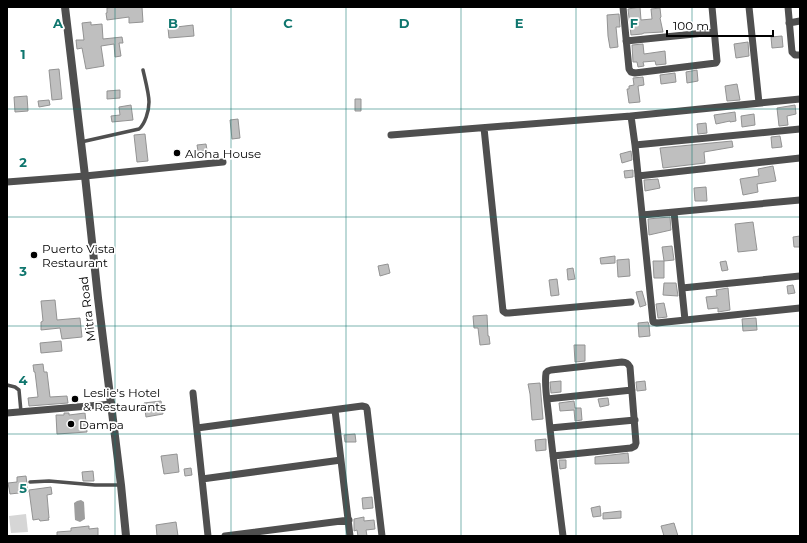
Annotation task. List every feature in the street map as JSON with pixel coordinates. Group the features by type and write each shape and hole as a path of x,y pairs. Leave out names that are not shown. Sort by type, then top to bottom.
{"street":[{"name":"Mitra Road","path":"66,7 126,536"},
{"path":"627,7 623,7 629,69 631,72 635,73 716,63 712,7"},
{"path":"749,7 759,103"},
{"path":"788,7 792,52 795,55 800,55"},
{"path":"789,23 800,21"},
{"path":"626,41 714,32"},
{"path":"391,135 631,116 800,99"},
{"path":"631,116 652,320 657,323 800,308"},
{"path":"484,128 503,311 509,313 631,302"},
{"path":"635,145 800,129"},
{"path":"638,176 800,158"},
{"path":"7,182 85,176 223,162"},
{"path":"642,215 800,200"},
{"path":"674,212 685,320"},
{"path":"682,288 800,276"},
{"path":"553,456 634,448 636,446 630,367 626,362 551,370 548,371 546,376 550,428 553,456 563,536"},
{"path":"547,399 632,390"},
{"path":"193,393 208,536"},
{"path":"7,413 112,404"},
{"path":"197,428 362,406 366,407 382,536"},
{"path":"334,410 350,536"},
{"path":"550,428 635,420"},
{"path":"202,479 341,460"},
{"path":"225,536 348,520"}],"lane":[{"path":"81,142 139,129 142,126 145,121 149,103 143,70"},
{"path":"7,385 15,387 19,390 22,412"},
{"path":"30,482 49,481 95,485 121,485"}],"shaded area":[{"path":"81,500 84,502 85,519 80,522 75,520 74,503"},
{"path":"26,514 28,532 11,533 9,516"}],"building":[{"path":"142,7 143,22 129,23 129,17 107,20 107,8"},
{"path":"640,7 641,20 652,19 651,9 660,8 660,18 663,32 631,35 628,9"},
{"path":"619,14 620,27 616,27 618,47 610,48 607,15"},
{"path":"91,22 91,25 102,24 103,39 122,37 123,43 119,43 121,56 115,57 114,44 101,46 104,66 86,69 82,48 77,49 76,40 84,40 82,23"},
{"path":"193,25 194,36 169,38 168,28"},
{"path":"782,36 783,47 772,48 771,37"},
{"path":"748,42 749,56 736,58 734,44"},
{"path":"643,44 644,54 665,51 666,64 656,65 655,61 643,62 644,66 638,67 637,62 633,62 632,45"},
{"path":"59,69 62,99 52,100 49,70"},
{"path":"697,70 698,81 687,83 686,72"},
{"path":"675,73 676,82 661,84 660,75"},
{"path":"643,77 644,85 638,86 640,102 629,103 627,89 629,89 629,86 634,85 633,78"},
{"path":"737,84 740,100 727,101 725,86"},
{"path":"120,90 120,98 107,99 107,91"},
{"path":"27,96 28,111 15,112 14,97"},
{"path":"355,99 361,99 361,111 355,111"},
{"path":"49,100 50,105 39,107 38,101"},
{"path":"131,105 133,120 112,122 111,116 120,115 119,107"},
{"path":"795,105 796,114 787,116 788,125 779,126 777,108"},
{"path":"735,112 736,121 716,124 714,115"},
{"path":"754,114 755,125 742,127 741,116"},
{"path":"238,119 240,138 232,139 230,120"},
{"path":"706,123 707,133 698,134 697,124"},
{"path":"145,134 148,161 137,162 134,135"},
{"path":"780,136 782,147 772,148 771,137"},
{"path":"732,141 733,147 704,152 705,163 663,168 660,148"},
{"path":"206,144 207,150 198,151 197,145"},
{"path":"631,151 632,160 622,163 620,154"},
{"path":"773,166 776,181 757,184 758,192 743,195 740,179 759,176 758,169"},
{"path":"633,170 633,177 625,178 624,171"},
{"path":"658,179 660,188 645,191 644,180"},
{"path":"706,187 707,201 695,201 694,188"},
{"path":"670,217 671,230 649,235 648,219"},
{"path":"753,222 757,250 738,252 735,224"},
{"path":"800,236 800,247 794,247 793,237"},
{"path":"672,246 674,260 664,261 662,247"},
{"path":"615,256 615,263 601,264 600,258"},
{"path":"629,259 630,276 618,277 617,260"},
{"path":"653,261 664,261 664,278 654,278"},
{"path":"726,261 728,270 722,271 720,262"},
{"path":"388,264 390,273 380,276 378,266"},
{"path":"573,268 575,279 568,280 567,269"},
{"path":"557,279 559,295 551,296 549,280"},
{"path":"664,283 676,283 678,296 663,295"},
{"path":"793,285 795,293 788,294 787,286"},
{"path":"728,288 730,310 718,312 718,308 708,309 706,297 717,296 716,290"},
{"path":"642,291 646,305 640,307 636,292"},
{"path":"55,300 57,320 80,318 82,337 62,339 60,328 41,330 41,322 43,321 41,301"},
{"path":"664,303 667,317 658,318 656,304"},
{"path":"487,315 490,344 480,345 478,328 474,328 473,316"},
{"path":"756,318 757,330 743,331 742,319"},
{"path":"648,322 650,336 639,337 638,323"},
{"path":"61,341 62,351 41,353 40,343"},
{"path":"574,345 585,345 585,361 575,362"},
{"path":"43,364 44,372 47,372 50,397 67,396 68,403 29,406 28,398 38,397 33,365"},
{"path":"561,381 561,392 551,393 550,382"},
{"path":"645,381 646,390 637,391 636,382"},
{"path":"540,383 543,419 532,420 528,384"},
{"path":"608,398 609,405 600,407 598,399"},
{"path":"161,401 163,414 146,417 144,403"},
{"path":"574,401 575,408 581,408 582,420 575,421 574,410 560,411 559,403"},
{"name":"Dampa","path":"64,413 69,413 69,415 85,413 87,432 57,434 56,415 64,415"},
{"path":"355,434 356,442 345,442 344,435"},
{"path":"546,439 546,450 536,451 535,440"},
{"path":"628,453 629,463 595,464 595,457"},
{"path":"177,454 179,472 164,474 161,456"},
{"path":"559,460 566,460 566,468 560,469"},
{"path":"191,468 192,475 185,476 184,469"},
{"path":"93,471 94,481 83,481 82,472"},
{"path":"26,476 28,492 10,494 8,483 17,482 17,477"},
{"path":"51,487 52,494 47,495 49,520 33,520 29,490"},
{"path":"372,497 373,508 363,509 362,498"},
{"path":"600,506 601,516 593,517 591,508"},
{"path":"621,511 621,518 603,519 603,513"},
{"path":"364,517 364,521 374,520 375,529 366,530 367,536 358,536 357,530 354,531 354,519"},
{"path":"176,522 178,536 157,536 156,525"},
{"path":"674,523 678,536 664,536 661,526"},
{"path":"89,526 89,529 98,528 98,536 57,536 57,532 71,531 71,528"}],"place":[{"name":"Aloha House","path":"177,153"},
{"name":"Puerto Vista Restaurant","path":"34,255"},
{"name":"Leslie's Hotel & Restaurants","path":"75,399"},
{"name":"Dampa","path":"71,424"}]}
